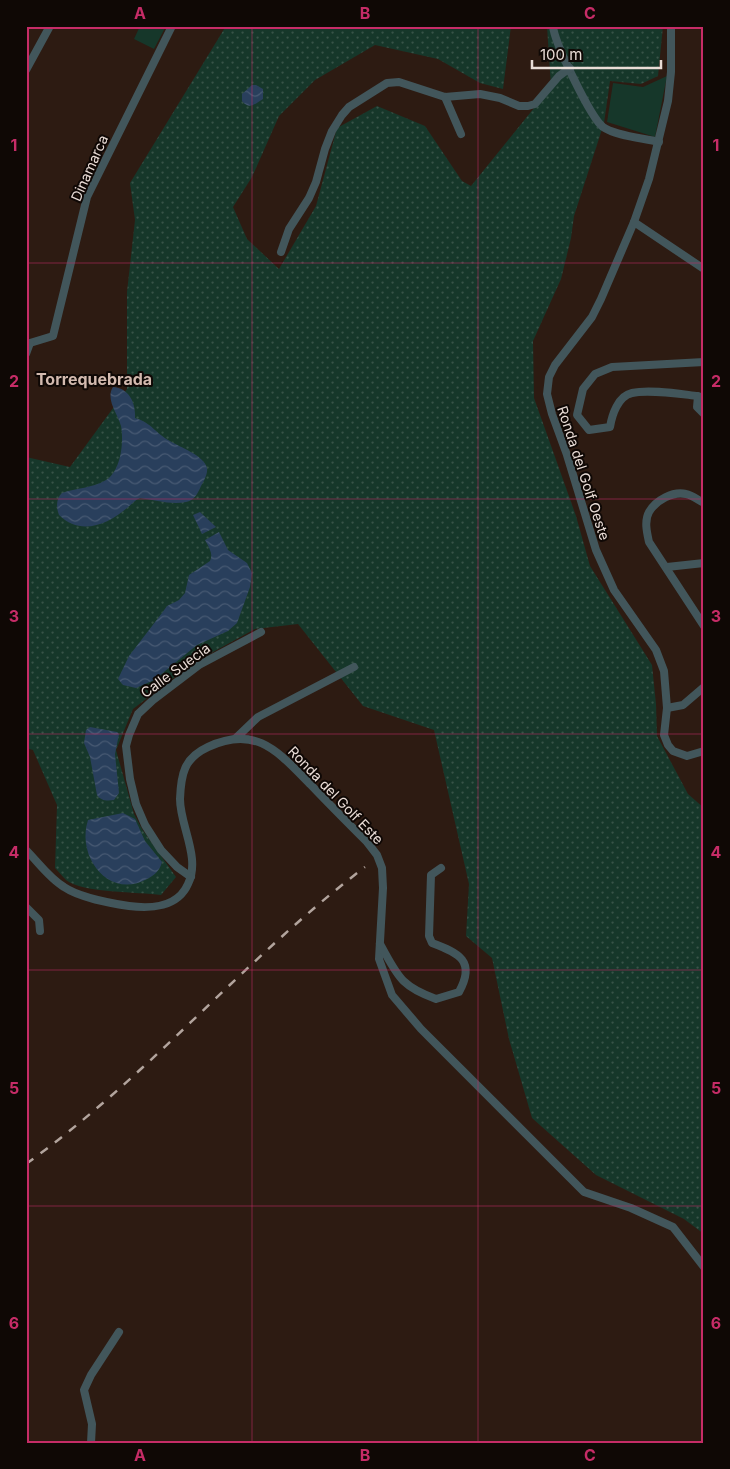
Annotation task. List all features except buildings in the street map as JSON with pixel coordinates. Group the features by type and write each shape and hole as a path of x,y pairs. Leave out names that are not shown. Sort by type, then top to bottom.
{"street":[{"path":"26,70 50,26"},
{"name":"Dinamarca","path":"28,342 52,336 87,197 172,26"},
{"path":"553,26 558,45 590,111 601,126 610,131 659,142"},
{"name":"Ronda del Golf Oeste","path":"671,26 671,72 668,101 659,142 634,222 592,317 555,365 549,377 547,394 552,414 568,455 596,550 614,590 656,650 664,671 667,708 664,735 668,745 673,751 687,756 704,751"},
{"path":"281,252 289,229 309,198 316,182 332,131 349,107 387,83 399,82 445,97 480,94 500,98 519,106 528,106 535,104 559,76 570,68"},
{"path":"445,97 461,134"},
{"path":"634,222 704,268"},
{"path":"26,354 28,342"},
{"path":"704,362 612,367 594,374 583,389 577,415 589,430 610,427 620,401 631,393 664,392 698,396 697,406 704,414"},
{"path":"704,502 686,494 672,494 662,499 649,512 646,527 649,542 704,626"},
{"path":"666,567 704,563"},
{"name":"Calle Suecia","path":"190,877 177,867 161,850 145,825 136,804 130,779 126,746 129,735 138,714 153,700 199,665 261,632"},
{"path":"236,738 258,717 354,667"},
{"path":"667,708 683,705 704,687"},
{"name":"Ronda del Golf Este","path":"190,877 192,864 180,802 183,771 190,760 198,752 222,741 236,738 250,739 262,743 280,754 367,842 377,855 382,868 383,888 379,958 392,995 421,1029 584,1192 631,1208 673,1227 704,1267"},
{"path":"26,850 64,888 124,905 143,908 162,906 173,901 184,891 190,877"},
{"path":"380,944 399,978 410,987 436,999 459,992 464,978 464,963 456,952 432,943 429,936 431,875 441,868"},
{"path":"26,907 38,920 40,931"},
{"path":"92,1443 92,1424 84,1390 91,1375 119,1332"}],"green space":[{"path":"140,26 166,26 154,49 134,39"},
{"path":"226,26 511,26 503,89 480,83 438,59 375,45 315,80 279,116 252,177 233,207 247,239 279,269 316,206 337,128 377,106 425,126 462,181 471,186 551,87 547,26 663,26 658,76 641,84 610,81 604,123 574,216 571,238 561,279 533,341 534,398 576,516 590,566 652,665 657,736 688,794 704,808 704,1234 684,1219 596,1175 532,1118 509,1039 492,958 466,936 469,884 434,730 363,706 298,624 255,629 193,663 133,709 116,750 134,814 142,829 176,877 161,895 97,890 84,887 66,880 55,868 57,805 33,750 26,748 26,457 70,467 127,389 127,292 135,220 130,183"},
{"path":"667,76 655,137 607,122 613,83 643,87"}],"water":[{"path":"252,85 263,89 263,99 250,106 242,101 242,94"},
{"path":"113,387 123,390 130,397 133,402 135,418 146,423 165,438 201,459 207,468 206,475 197,494 189,501 169,503 140,498 119,514 102,523 93,526 76,525 59,515 57,503 60,495 96,485 106,480 115,470 120,456 122,433 110,396"},
{"path":"200,512 216,527 202,534 193,515"},
{"path":"219,532 228,550 247,563 252,573 250,587 237,623 228,631 197,645 154,680 136,688 123,685 118,679 129,656 167,606 179,600 185,593 189,575 210,561 211,553 205,540"},
{"path":"90,727 119,734 115,754 119,793 114,800 104,800 97,795 90,757 84,743 86,730"},
{"path":"123,813 135,819 145,841 162,862 152,876 133,884 120,884 108,879 91,860 87,848 88,820"}],"railway":[{"path":"26,1164 71,1130 114,1093 279,939 365,867"}],"district":[{"name":"Torrequebrada","path":"94,379"}]}
